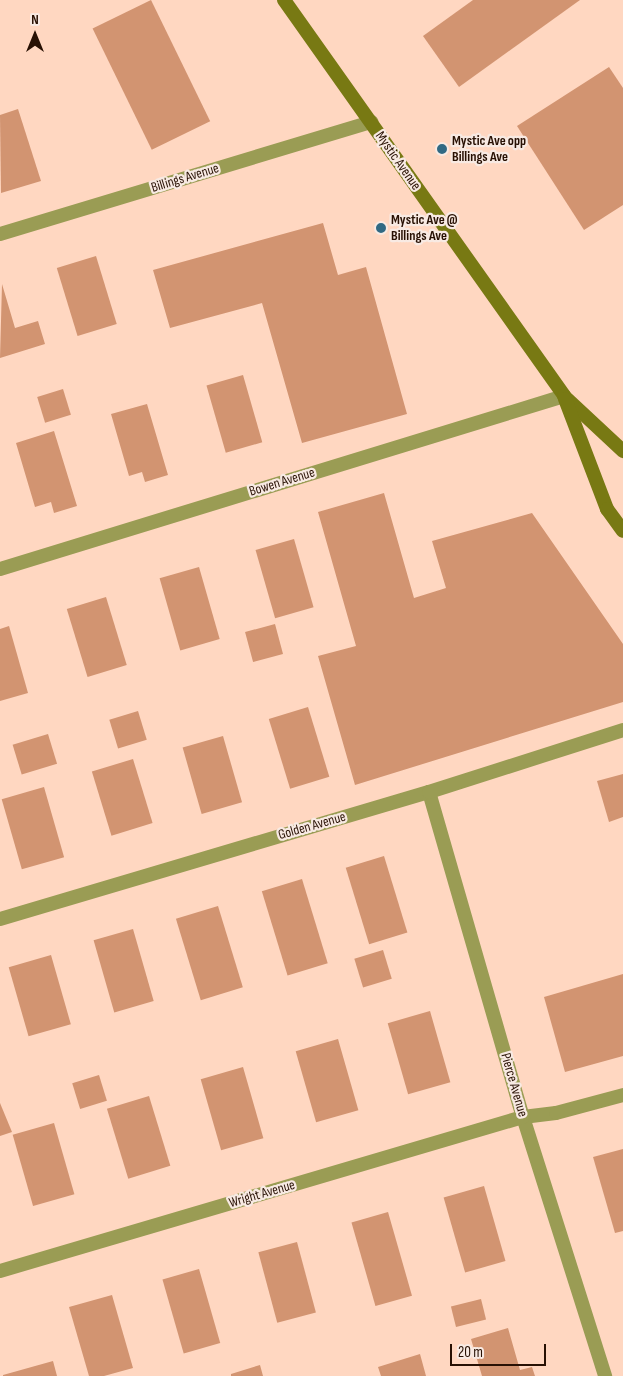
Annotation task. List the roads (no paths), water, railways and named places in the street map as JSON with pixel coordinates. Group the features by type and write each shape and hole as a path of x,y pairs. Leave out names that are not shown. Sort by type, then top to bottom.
{"main road":[{"name":"Mystic Avenue","path":"284,0 564,396 623,451"},
{"name":"Mystic Avenue","path":"564,396 607,509 623,531"}],"street":[{"name":"Billings Avenue","path":"0,234 371,122"},
{"name":"Bowen Avenue","path":"0,569 564,396"},
{"name":"Golden Avenue","path":"0,919 429,792 623,730"},
{"name":"Pierce Avenue","path":"429,792 523,1117 605,1376"},
{"name":"Wright Avenue","path":"0,1271 523,1117 556,1113 623,1095"}],"place":[{"name":"Mystic Ave opp Billings Ave","path":"442,149"},
{"name":"Mystic Ave @ Billings Ave","path":"381,228"}]}
